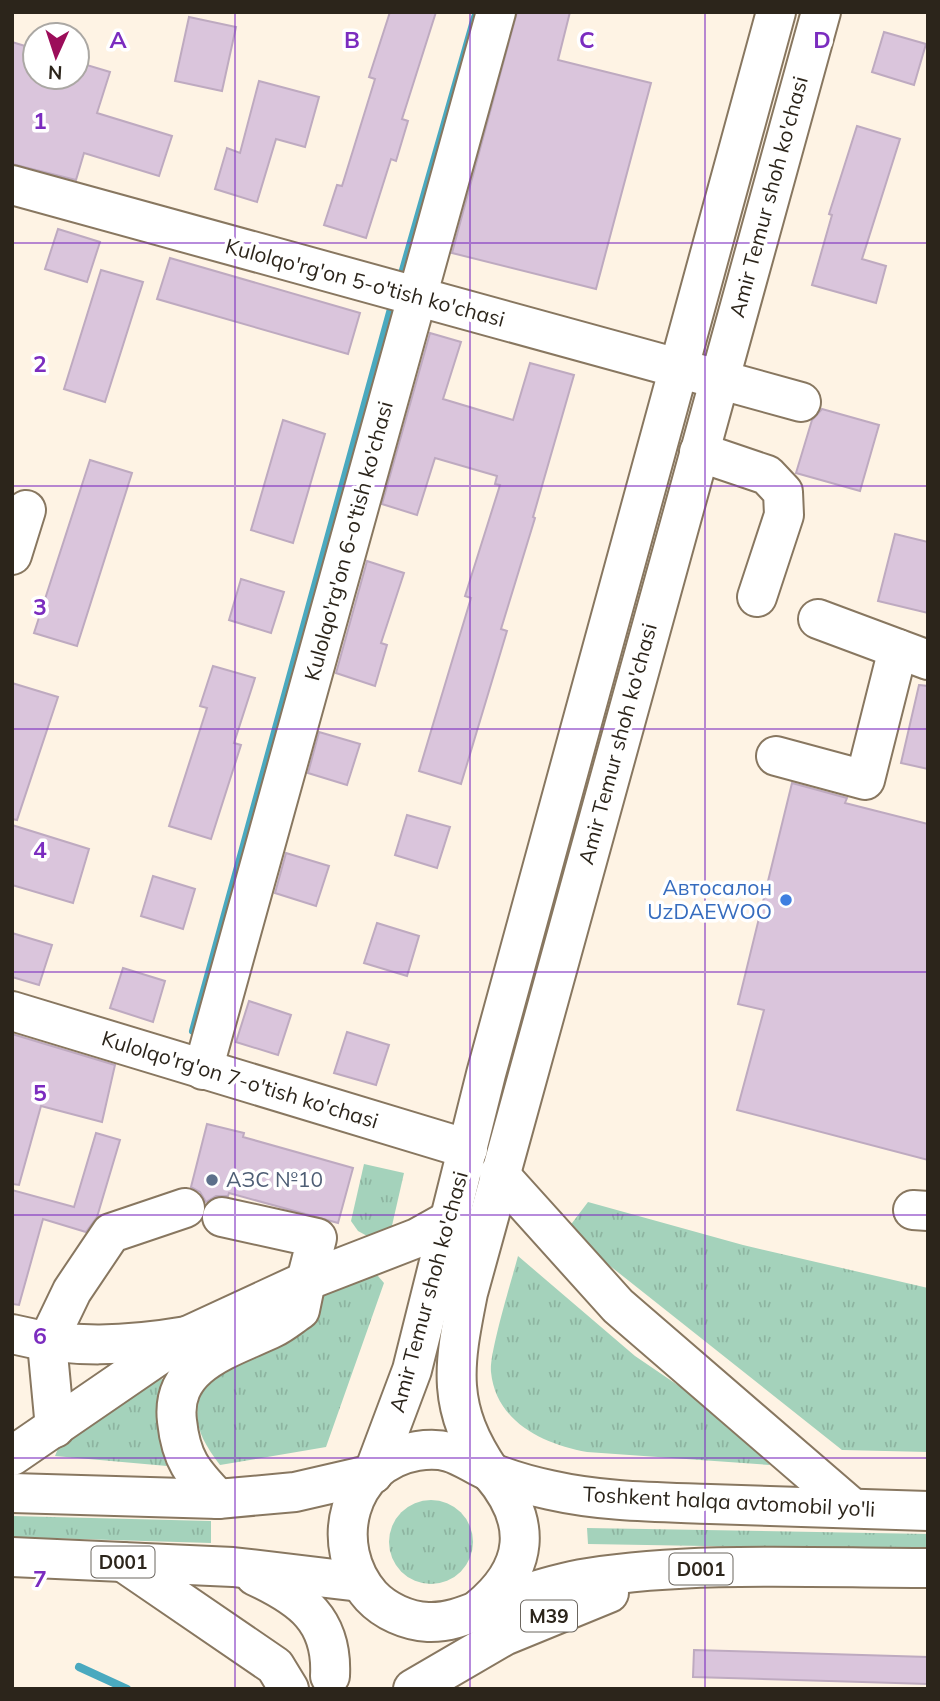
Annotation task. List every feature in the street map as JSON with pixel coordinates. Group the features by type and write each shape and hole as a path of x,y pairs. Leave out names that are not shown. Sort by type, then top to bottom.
{"main road":[{"name":"Kulolqo'rg'on 6-o'tish ko'chasi","path":"204,1070 496,12"},
{"name":"Amir Temur shoh ko'chasi","path":"373,1474 412,1370 468,1149 677,368 776,12"},
{"name":"Amir Temur shoh ko'chasi","path":"491,1473 463,1424 457,1402 456,1378 468,1293 821,12"},
{"name":"Kulolqo'rg'on 5-o'tish ko'chasi","path":"12,186 801,402"},
{"path":"699,452 767,475 783,492 784,515 757,597"},
{"path":"12,555 26,510"},
{"path":"776,755 865,780 913,654 818,619"},
{"name":"Kulolqo'rg'on 7-o'tish ko'chasi","path":"12,1011 468,1149"},
{"path":"499,1174 618,1306 852,1508"},
{"path":"29,1339 72,1291 111,1233 185,1208"},
{"path":"218,1499 190,1470 179,1446 177,1394 186,1378 215,1355 239,1341 273,1328 300,1310 317,1238 222,1217"},
{"path":"12,1456 187,1336 306,1281 417,1238 451,1219"},
{"path":"29,1339 114,1346 187,1336"},
{"path":"29,1339 55,1427"},
{"name":"Toshkent halqa avtomobil yo'li","path":"479,1610 499,1593 513,1570 519,1545 518,1518 509,1494 491,1473 464,1455 440,1450 415,1451 392,1460 373,1474 358,1493 348,1526 350,1561 360,1582 377,1602 401,1616 427,1622 454,1620 533,1591 588,1578 696,1569 928,1568"},
{"name":"Toshkent halqa avtomobil yo'li","path":"491,1473 551,1490 611,1500 928,1511"},
{"name":"Toshkent halqa avtomobil yo'li","path":"12,1493 218,1499 295,1492 373,1474"},
{"name":"D001","path":"12,1557 233,1567 360,1582"},
{"path":"123,1562 275,1667 289,1689"},
{"path":"233,1567 276,1586 313,1616 327,1635 331,1655 327,1683"},
{"name":"M39","path":"413,1689 470,1654 540,1620 616,1590 696,1569"},
{"path":"327,1683 360,1582"},
{"name":"M39","path":"408,1689 438,1651 479,1610"}],"green space":[{"path":"364,1164 404,1173 391,1230 369,1237 358,1231 351,1221"},
{"path":"588,1202 743,1245 928,1288 928,1452 842,1450 566,1231"},
{"path":"518,1256 635,1356 707,1405 770,1465 587,1452 554,1443 524,1428 502,1404 491,1372 497,1333"},
{"path":"372,1269 384,1283 326,1447 220,1465 206,1444 198,1423 199,1402 209,1378 316,1311 321,1305 322,1288"},
{"path":"165,1379 160,1433 167,1466 55,1456 61,1441 149,1380"},
{"path":"431,1500 447,1503 461,1512 470,1526 473,1542 470,1558 461,1572 447,1581 431,1584 415,1581 401,1572 392,1558 389,1542 392,1526 401,1512 415,1503"},
{"path":"12,1516 211,1521 211,1543 12,1537"},
{"path":"587,1528 928,1534 928,1550 588,1544"}],"building":[{"path":"390,12 436,12 402,119 408,121 396,161 391,159 366,238 324,225 337,185 342,186 375,79 369,77"},
{"path":"517,12 570,12 558,60 651,83 596,289 452,253"},
{"path":"189,17 236,27 222,91 175,81"},
{"path":"884,32 926,44 914,85 872,72"},
{"path":"12,42 21,45 21,91 91,91 91,66 110,72 97,113 172,136 159,176 84,153 76,180 12,164"},
{"path":"259,81 319,97 305,147 276,139 257,202 215,189 227,148 240,153"},
{"path":"857,126 900,139 862,259 886,266 876,303 812,285 832,215 829,214"},
{"path":"58,229 100,242 87,282 45,269"},
{"path":"170,258 360,313 348,354 157,299"},
{"path":"101,270 143,282 105,402 64,389"},
{"path":"430,333 461,342 443,399 513,420 530,363 574,375 501,629 507,631 461,784 419,771 471,598 465,596 500,485 495,484 497,476 435,458 417,515 382,504"},
{"path":"822,409 879,425 860,491 796,473 812,420"},
{"path":"283,420 325,434 293,543 251,530"},
{"path":"90,460 132,473 77,646 34,633"},
{"path":"895,534 928,542 928,613 878,601"},
{"path":"367,561 404,573 381,643 387,645 375,686 336,673"},
{"path":"241,579 284,592 271,633 229,620"},
{"path":"213,666 255,678 234,743 241,745 211,839 169,826 207,708 200,706"},
{"path":"12,683 58,697 17,820 12,819"},
{"path":"919,685 928,686 928,769 901,763"},
{"path":"319,732 360,744 347,785 308,773"},
{"path":"792,783 847,798 845,803 928,824 928,1160 737,1110 764,1010 738,1004"},
{"path":"407,815 450,827 437,868 395,855"},
{"path":"12,825 89,849 73,903 12,885"},
{"path":"286,853 329,866 316,906 275,893"},
{"path":"153,876 195,889 183,929 141,916"},
{"path":"377,923 419,936 407,976 364,963"},
{"path":"12,933 52,945 39,985 12,977"},
{"path":"123,968 165,981 153,1022 110,1008"},
{"path":"249,1001 291,1015 278,1055 236,1042"},
{"path":"347,1032 389,1045 376,1085 334,1073"},
{"path":"12,1034 115,1065 102,1122 41,1106 19,1185 12,1184"},
{"path":"207,1124 353,1168 338,1223 229,1193 228,1196 216,1196 206,1202 200,1192 191,1187"},
{"path":"96,1133 120,1140 97,1217 86,1232 43,1219 19,1305 12,1304 12,1190 74,1207"},
{"path":"694,1650 928,1657 928,1684 693,1677"}],"waterway":[{"path":"403,270 475,17"},
{"path":"193,1031 392,305"},
{"path":"79,1667 127,1689"}],"place":[{"name":"Автосалон UzDAEWOO","path":"786,900"},
{"name":"АЗС №10","path":"212,1180"}]}
